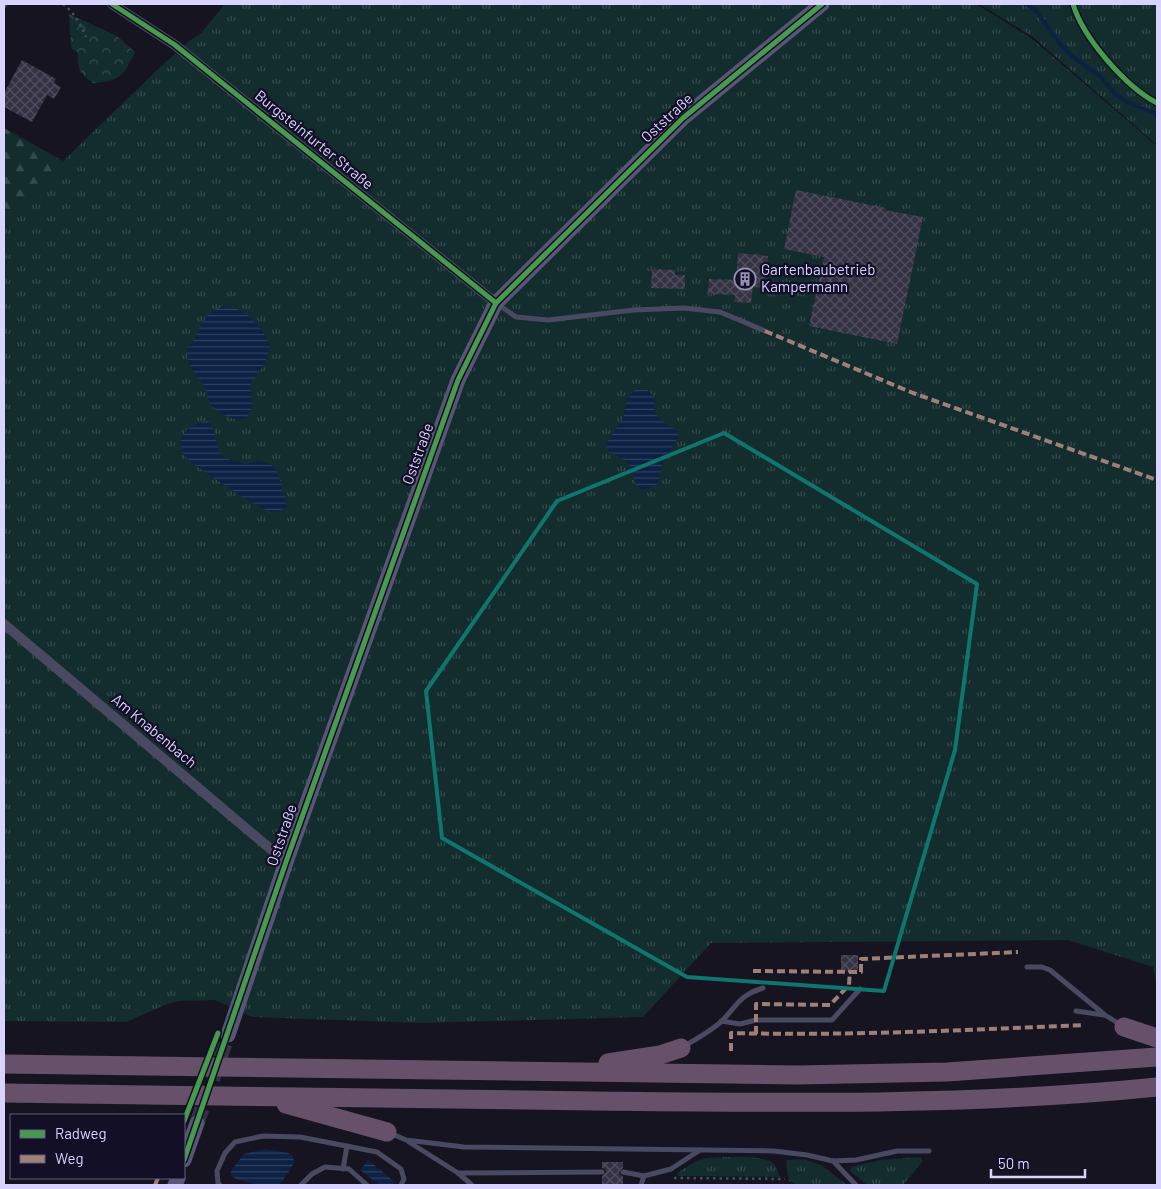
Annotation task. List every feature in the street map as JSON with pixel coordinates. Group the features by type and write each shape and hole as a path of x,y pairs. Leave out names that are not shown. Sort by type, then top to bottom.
{"highway":[{"path":"1124,1027 1157,1038"},
{"path":"561,1071 660,1055 680,1048"},
{"path":"4,1064 797,1075 937,1072 1157,1057"},
{"path":"4,1093 798,1104 947,1101 1102,1093 1157,1088"},
{"path":"261,1097 387,1132"}],"street":[{"name":"Oststraße","path":"228,1035 286,862 458,380 496,303 683,118 822,4"},
{"name":"Burgsteinfurter Straße","path":"117,5 175,45 496,303"},
{"name":"Am Knabenbach","path":"4,624 286,862"},
{"path":"185,1157 197,1123"}],"lane":[{"path":"496,303 516,316 548,320 634,310 684,308 720,312 765,332"},
{"path":"1027,967 1042,967 1050,970 1105,1015 1124,1027"},
{"path":"680,1048 697,1039 721,1021 738,1001 749,993 763,988"},
{"path":"721,1021 740,1024 756,1020 832,1020 860,989"},
{"path":"1076,1011 1105,1015"},
{"path":"387,1132 406,1140 458,1173 472,1185"},
{"path":"220,1185 217,1171 225,1153 235,1142 263,1136 300,1137 377,1152 401,1169 404,1179 401,1185"},
{"path":"406,1140 464,1147 774,1151 807,1155 833,1161 856,1160 897,1151 929,1151"},
{"path":"343,1169 347,1146"},
{"path":"623,1172 644,1176 671,1169 700,1150"},
{"path":"833,1161 856,1185"},
{"path":"301,1185 312,1174 325,1168 349,1169 367,1185"},
{"path":"458,1173 602,1172"},
{"path":"641,1185 644,1176"}],"path":[{"path":"63,4 81,26 86,37"},
{"path":"662,1171 673,1178 785,1179"}],"highlighted area":[{"path":"724,433 977,584 955,750 884,991 687,977 442,838 426,691 557,501"}],"green space":[{"path":"225,4 976,4 1031,38 1157,146 1157,986 1153,967 1068,940 711,943 643,1017 421,1023 252,1017 215,1000 180,1001 167,1004 126,1022 4,1021 4,224 63,161 157,70 189,41 201,33"},
{"path":"979,4 1157,4 1157,145 1033,37"},
{"path":"69,14 117,36 135,52 120,76 109,81 93,83 82,74 78,63 78,53 71,48"},
{"path":"4,128 63,161 4,224"},
{"path":"751,1157 768,1160 773,1163 780,1177 678,1176 677,1173 696,1161 707,1158"},
{"path":"921,1157 923,1161 904,1184 901,1185 867,1185 850,1171 851,1167 880,1160"},
{"path":"803,1159 821,1165 847,1185 797,1185 789,1181 787,1160"}],"water":[{"path":"224,307 238,310 250,317 259,326 269,345 266,361 251,382 252,402 250,413 241,419 230,418 213,408 209,402 204,385 189,364 187,353 188,348 209,314"},
{"path":"637,388 647,390 655,398 657,416 677,431 678,438 663,461 658,483 651,488 641,490 635,482 629,465 621,458 609,452 606,444 623,418 627,399"},
{"path":"208,421 213,429 218,449 224,458 246,464 257,461 270,464 275,468 285,496 286,507 277,512 266,510 242,497 187,458 181,447 182,435 192,426"},
{"path":"265,1149 289,1153 293,1156 294,1163 281,1183 277,1185 255,1184 231,1176 231,1171 244,1154"},
{"path":"368,1160 395,1182 392,1185 379,1185 360,1170"}],"building":[{"path":"22,60 56,79 54,83 61,87 54,99 47,95 32,122 4,107 4,93"},
{"path":"796,190 923,217 897,344 809,326 824,257 784,249"},
{"path":"738,253 768,256 764,288 753,287 751,303 734,302 735,295 708,294 709,279 736,280"},
{"path":"652,269 675,270 675,275 685,275 685,289 651,288"},
{"path":"841,955 858,955 858,970 841,971"},
{"path":"602,1162 623,1162 623,1168 619,1172 623,1176 623,1185 602,1185 602,1176 606,1172 602,1168"}],"waterway":[{"path":"1026,4 1036,11 1060,44 1073,57 1101,77 1114,93 1125,101 1157,116"}],"tunnel":[{"path":"197,1123 228,1035"}],"marked path":[{"path":"765,331 913,393 1157,480"},
{"path":"753,971 861,972 861,959 1018,952"},
{"path":"756,1034 756,1004 830,1005 849,985 850,970"},
{"path":"731,1051 731,1033 952,1031 1084,1025"},
{"path":"155,1185 158,1179"}],"cycle path":[{"path":"112,4 175,45 496,303"},
{"path":"185,1157 286,862 458,380 496,303 683,118 822,4"},
{"path":"1073,4 1086,32 1107,60 1132,86 1157,103"},
{"path":"185,1118 218,1033"}],"place":[{"name":"Gartenbaubetrieb Kampermann","path":"745,279"}]}
